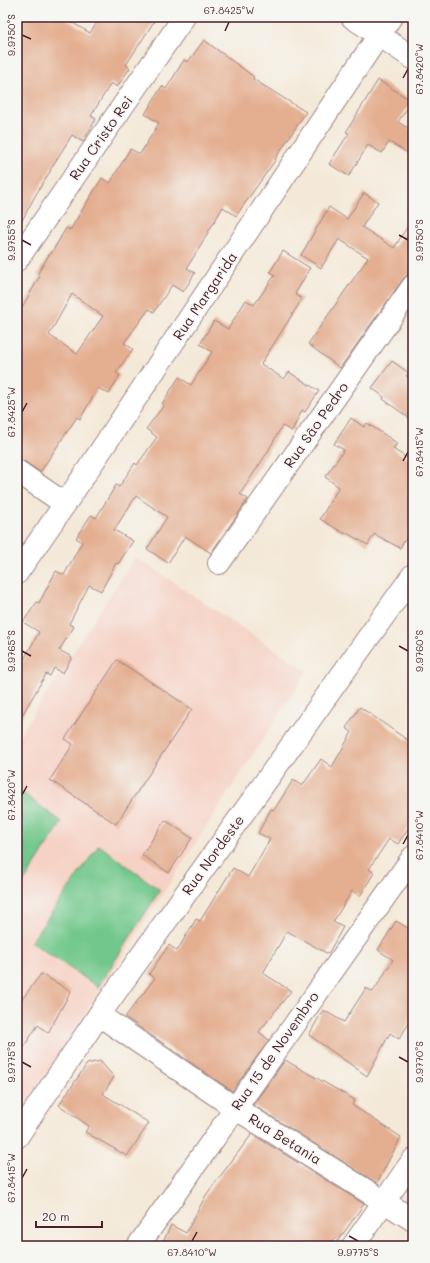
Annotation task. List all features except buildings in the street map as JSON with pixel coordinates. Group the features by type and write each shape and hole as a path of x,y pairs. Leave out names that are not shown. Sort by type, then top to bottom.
{"street":[{"name":"Rua Cristo Rei","path":"17,260 184,17"},
{"path":"352,17 413,58"},
{"name":"Rua Margarida","path":"17,573 65,504 391,17"},
{"name":"Rua São Pedro","path":"218,563 413,286"},
{"path":"17,471 65,504"},
{"name":"Rua Nordeste","path":"17,1137 99,1016 413,575"},
{"name":"Rua 15 de Novembro","path":"138,1246 413,857"},
{"name":"Rua Betania","path":"99,1016 235,1108 413,1220"},
{"path":"353,1246 413,1160"}],"shaded area":[{"path":"135,557 307,671 17,1119 17,739"}],"green space":[{"path":"17,789 62,822 17,893"},
{"path":"99,845 160,890 98,987 31,942"}]}
